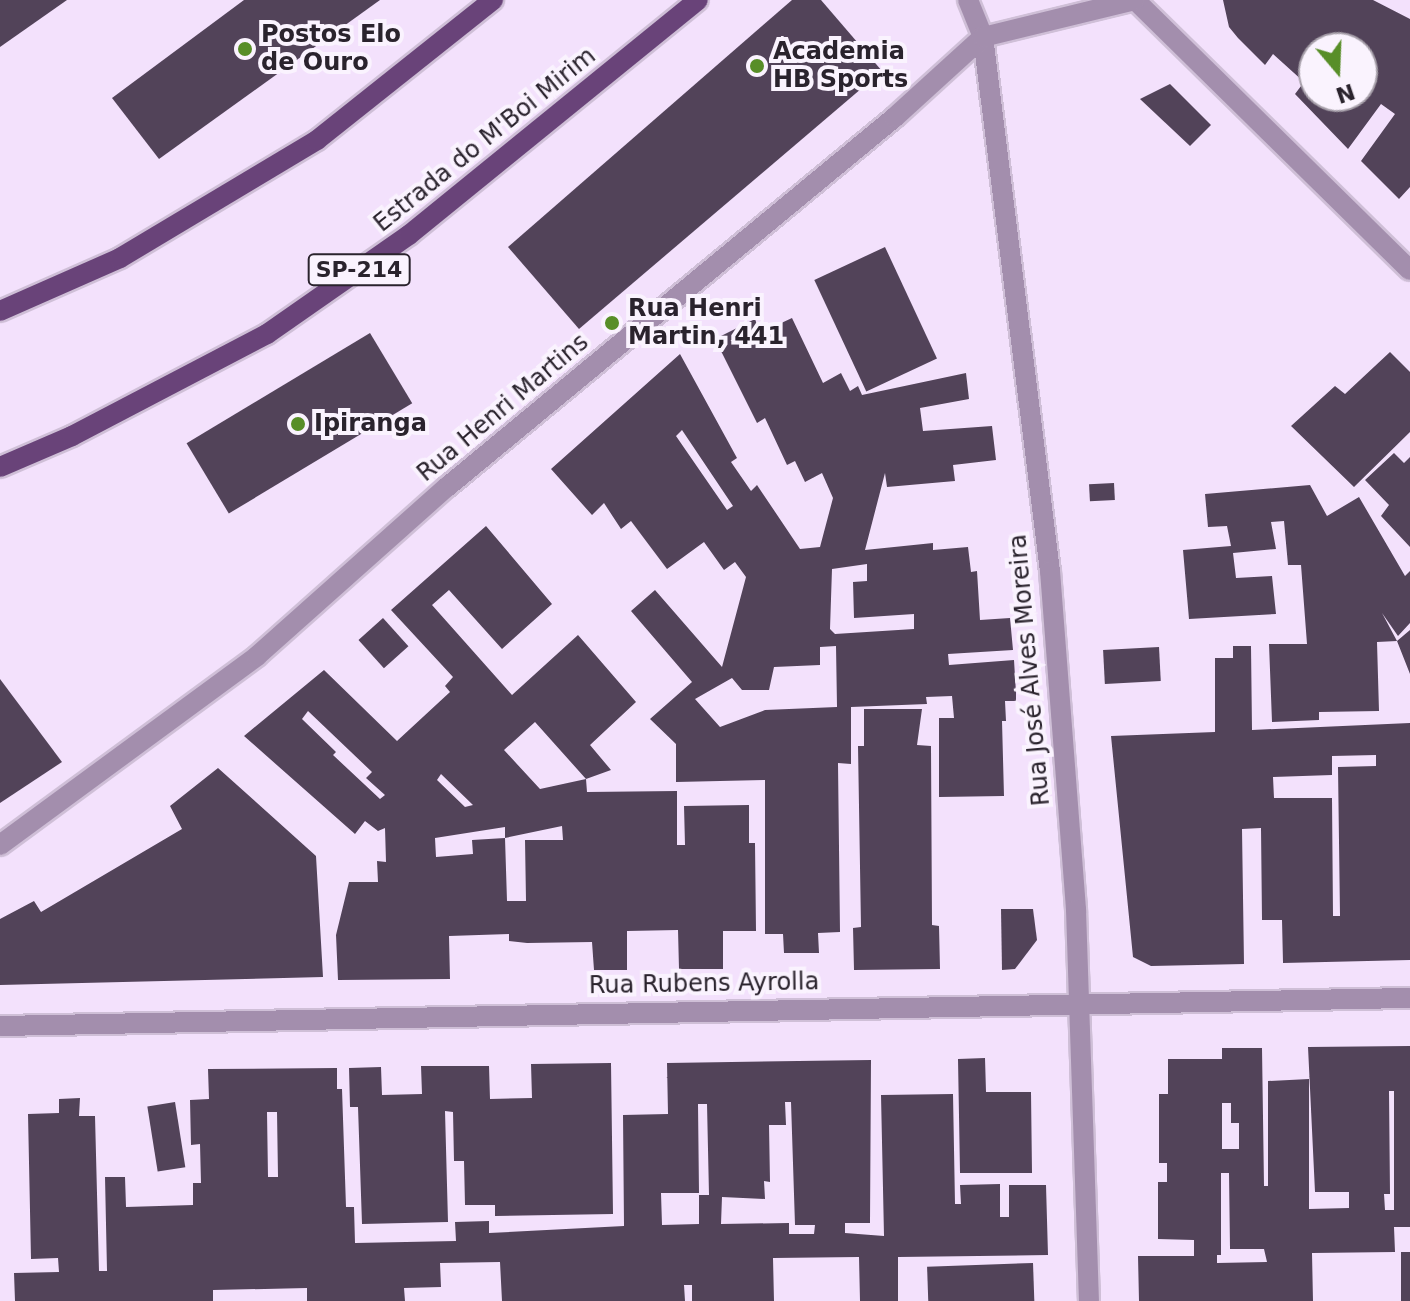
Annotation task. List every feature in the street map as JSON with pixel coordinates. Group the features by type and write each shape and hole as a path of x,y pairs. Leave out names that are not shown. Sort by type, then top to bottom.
{"main road":[{"path":"0,311 120,258 317,140 493,0"},
{"name":"Estrada do M'Boi Mirim","path":"0,467 72,436 267,334 409,235 698,0"}],"street":[{"name":"Rua José Alves Moreira","path":"968,0 983,37 1050,571 1080,1002 1089,1301"},
{"name":"Rua Henri Martins","path":"0,845 257,656 447,487 895,117 983,37 1135,0"},
{"path":"1135,0 1410,270"},
{"name":"Rua Rubens Ayrolla","path":"0,1026 1080,1002 1410,998"}],"building":[{"path":"0,0 67,0 0,47"},
{"name":"Postos Elo de Ouro","path":"244,0 380,0 159,159 112,98"},
{"path":"792,0 821,0 882,71 579,329 508,247"},
{"path":"1223,0 1373,0 1410,19 1410,187 1399,199 1361,161 1395,114 1381,104 1378,108 1378,32 1298,32 1298,77 1273,54 1265,65 1229,27"},
{"path":"1170,84 1211,125 1190,146 1140,99"},
{"path":"1312,112 1375,112 1348,149"},
{"path":"885,247 937,358 866,391 814,280"},
{"path":"792,318 823,383 841,373 850,391 858,386 862,395 966,373 969,399 920,408 923,431 992,426 996,460 953,465 955,481 887,487 885,473 865,550 933,543 933,550 968,547 971,572 977,571 980,620 1010,618 1013,650 948,654 949,665 1014,660 1016,701 1005,701 1006,721 1002,721 1004,796 939,797 939,718 954,718 952,696 926,697 927,704 851,707 851,764 838,763 840,932 818,933 819,953 784,953 783,934 765,934 765,780 676,782 676,744 650,719 692,682 631,611 655,590 722,667 746,577 735,562 724,570 704,542 667,569 631,521 621,529 604,503 592,515 551,469 680,354 737,458 731,462 751,491 757,485 800,549 820,547 833,498 822,473 805,482 795,461 787,465 765,418 757,423 715,339 755,319 760,333","holes":["682,430 733,506 727,510 676,436","867,564 867,581 853,582 854,618 914,614 914,629 835,634 830,629 832,569","836,646 837,707 765,710 720,727 695,699 732,678 742,690 769,690 774,667 820,665 820,647"]},
{"name":"Ipiranga","path":"370,333 412,403 229,514 187,443"},
{"path":"1390,352 1410,372 1410,432 1354,487 1291,426 1335,386 1345,394"},
{"path":"1394,453 1404,463 1410,457 1410,547 1381,516 1389,505 1365,480"},
{"path":"1114,483 1115,500 1090,501 1089,484"},
{"path":"1310,485 1327,516 1359,497 1405,576 1410,571 1410,623 1398,636 1382,613 1397,641 1377,642 1379,711 1319,712 1319,720 1272,722 1269,644 1307,644 1301,565 1288,565 1284,521 1271,522 1276,549 1233,553 1236,578 1272,576 1276,614 1189,619 1183,550 1231,546 1227,526 1208,527 1205,494"},
{"path":"486,526 552,604 502,649 449,590 432,605 512,695 578,635 636,702 590,745 611,770 586,779 587,792 677,791 677,845 685,845 684,806 749,805 749,843 755,843 756,931 723,931 723,969 679,969 678,930 627,931 627,970 594,970 592,942 527,943 509,941 509,934 449,936 450,979 338,980 336,935 349,882 378,882 377,861 386,862 385,828 378,831 365,821 355,834 244,736 324,670 397,741 450,692 445,686 453,677 391,610","holes":["308,711 372,772 366,778 385,795 380,799 333,755 336,752 302,719","535,722 586,779 540,789 504,750","441,774 473,805 465,807 437,780","562,826 563,840 525,840 526,901 507,901 505,838","505,827 505,838 472,840 473,854 436,857 435,838"]},
{"path":"383,618 408,646 384,668 358,640"},
{"path":"1410,630 1410,674 1397,641"},
{"path":"1233,646 1251,646 1252,730 1410,723 1410,960 1283,963 1282,920 1262,920 1261,828 1242,829 1244,964 1151,966 1133,957 1111,736 1215,732 1215,658 1233,658","holes":["1376,755 1376,766 1338,767 1340,916 1333,916 1332,798 1274,798 1273,777 1332,775 1332,756"]},
{"path":"1159,647 1161,681 1105,684 1103,650"},
{"path":"0,679 62,762 0,803"},
{"path":"864,709 922,709 917,745 931,746 932,925 939,926 940,969 854,970 853,928 861,927 858,746 864,746"},
{"path":"218,768 316,856 323,977 0,985 0,919 34,901 41,912 182,829 170,806"},
{"path":"1001,909 1033,909 1037,940 1015,969 1002,970"},
{"path":"1410,1046 1410,1227 1394,1227 1395,1252 1312,1253 1313,1301 1139,1301 1138,1256 1194,1256 1194,1240 1158,1239 1158,1182 1167,1182 1167,1163 1159,1163 1159,1094 1168,1094 1168,1059 1222,1059 1222,1048 1262,1048 1264,1186 1268,1186 1268,1081 1309,1079 1309,1209 1349,1208 1349,1192 1315,1192 1308,1047","holes":["1389,1091 1394,1091 1394,1210 1385,1210 1384,1194 1390,1194","1222,1103 1231,1103 1231,1123 1239,1123 1239,1149 1222,1149","1221,1173 1229,1173 1230,1249 1264,1249 1267,1262 1217,1263 1217,1255 1221,1255"]},
{"path":"985,1058 986,1092 1031,1092 1032,1173 960,1173 958,1059"},
{"path":"871,1060 870,1223 845,1223 845,1233 884,1236 881,1095 953,1094 955,1204 961,1204 960,1185 1000,1184 1000,1217 1009,1217 1009,1185 1046,1185 1048,1255 898,1257 898,1301 860,1301 859,1257 773,1258 774,1301 692,1301 692,1285 684,1285 685,1301 502,1301 500,1262 440,1263 441,1287 404,1288 405,1301 307,1301 307,1288 213,1290 213,1301 15,1301 14,1273 59,1272 58,1258 31,1259 28,1114 59,1113 59,1099 80,1098 79,1116 95,1116 99,1271 107,1271 105,1177 125,1177 126,1207 193,1205 193,1183 201,1183 200,1144 191,1145 190,1100 209,1099 208,1069 337,1068 337,1089 342,1089 346,1207 354,1207 355,1243 456,1241 455,1222 489,1221 489,1233 624,1226 623,1115 668,1114 667,1063","holes":["785,1102 791,1102 795,1225 815,1225 814,1234 789,1234 789,1223 721,1224 722,1197 765,1199 764,1181 770,1182 769,1125 786,1125","698,1104 707,1104 709,1195 699,1195 699,1224 662,1225 661,1193 699,1193","267,1112 277,1112 278,1177 268,1177"]},
{"path":"611,1063 613,1214 495,1216 495,1205 465,1205 464,1161 454,1161 453,1112 445,1111 448,1222 362,1224 358,1107 350,1107 349,1068 381,1067 382,1095 422,1094 421,1066 489,1066 490,1099 532,1098 531,1064"},
{"path":"175,1102 185,1167 158,1172 147,1106"},
{"path":"1401,1252 1410,1252 1410,1301 1401,1301"},
{"path":"1033,1263 1034,1301 928,1301 927,1267"}],"place":[{"name":"Postos Elo de Ouro","path":"245,49"},
{"name":"Academia HB Sports","path":"757,66"},
{"name":"Rua Henri Martin, 441","path":"612,323"},
{"name":"Ipiranga","path":"298,424"}]}
